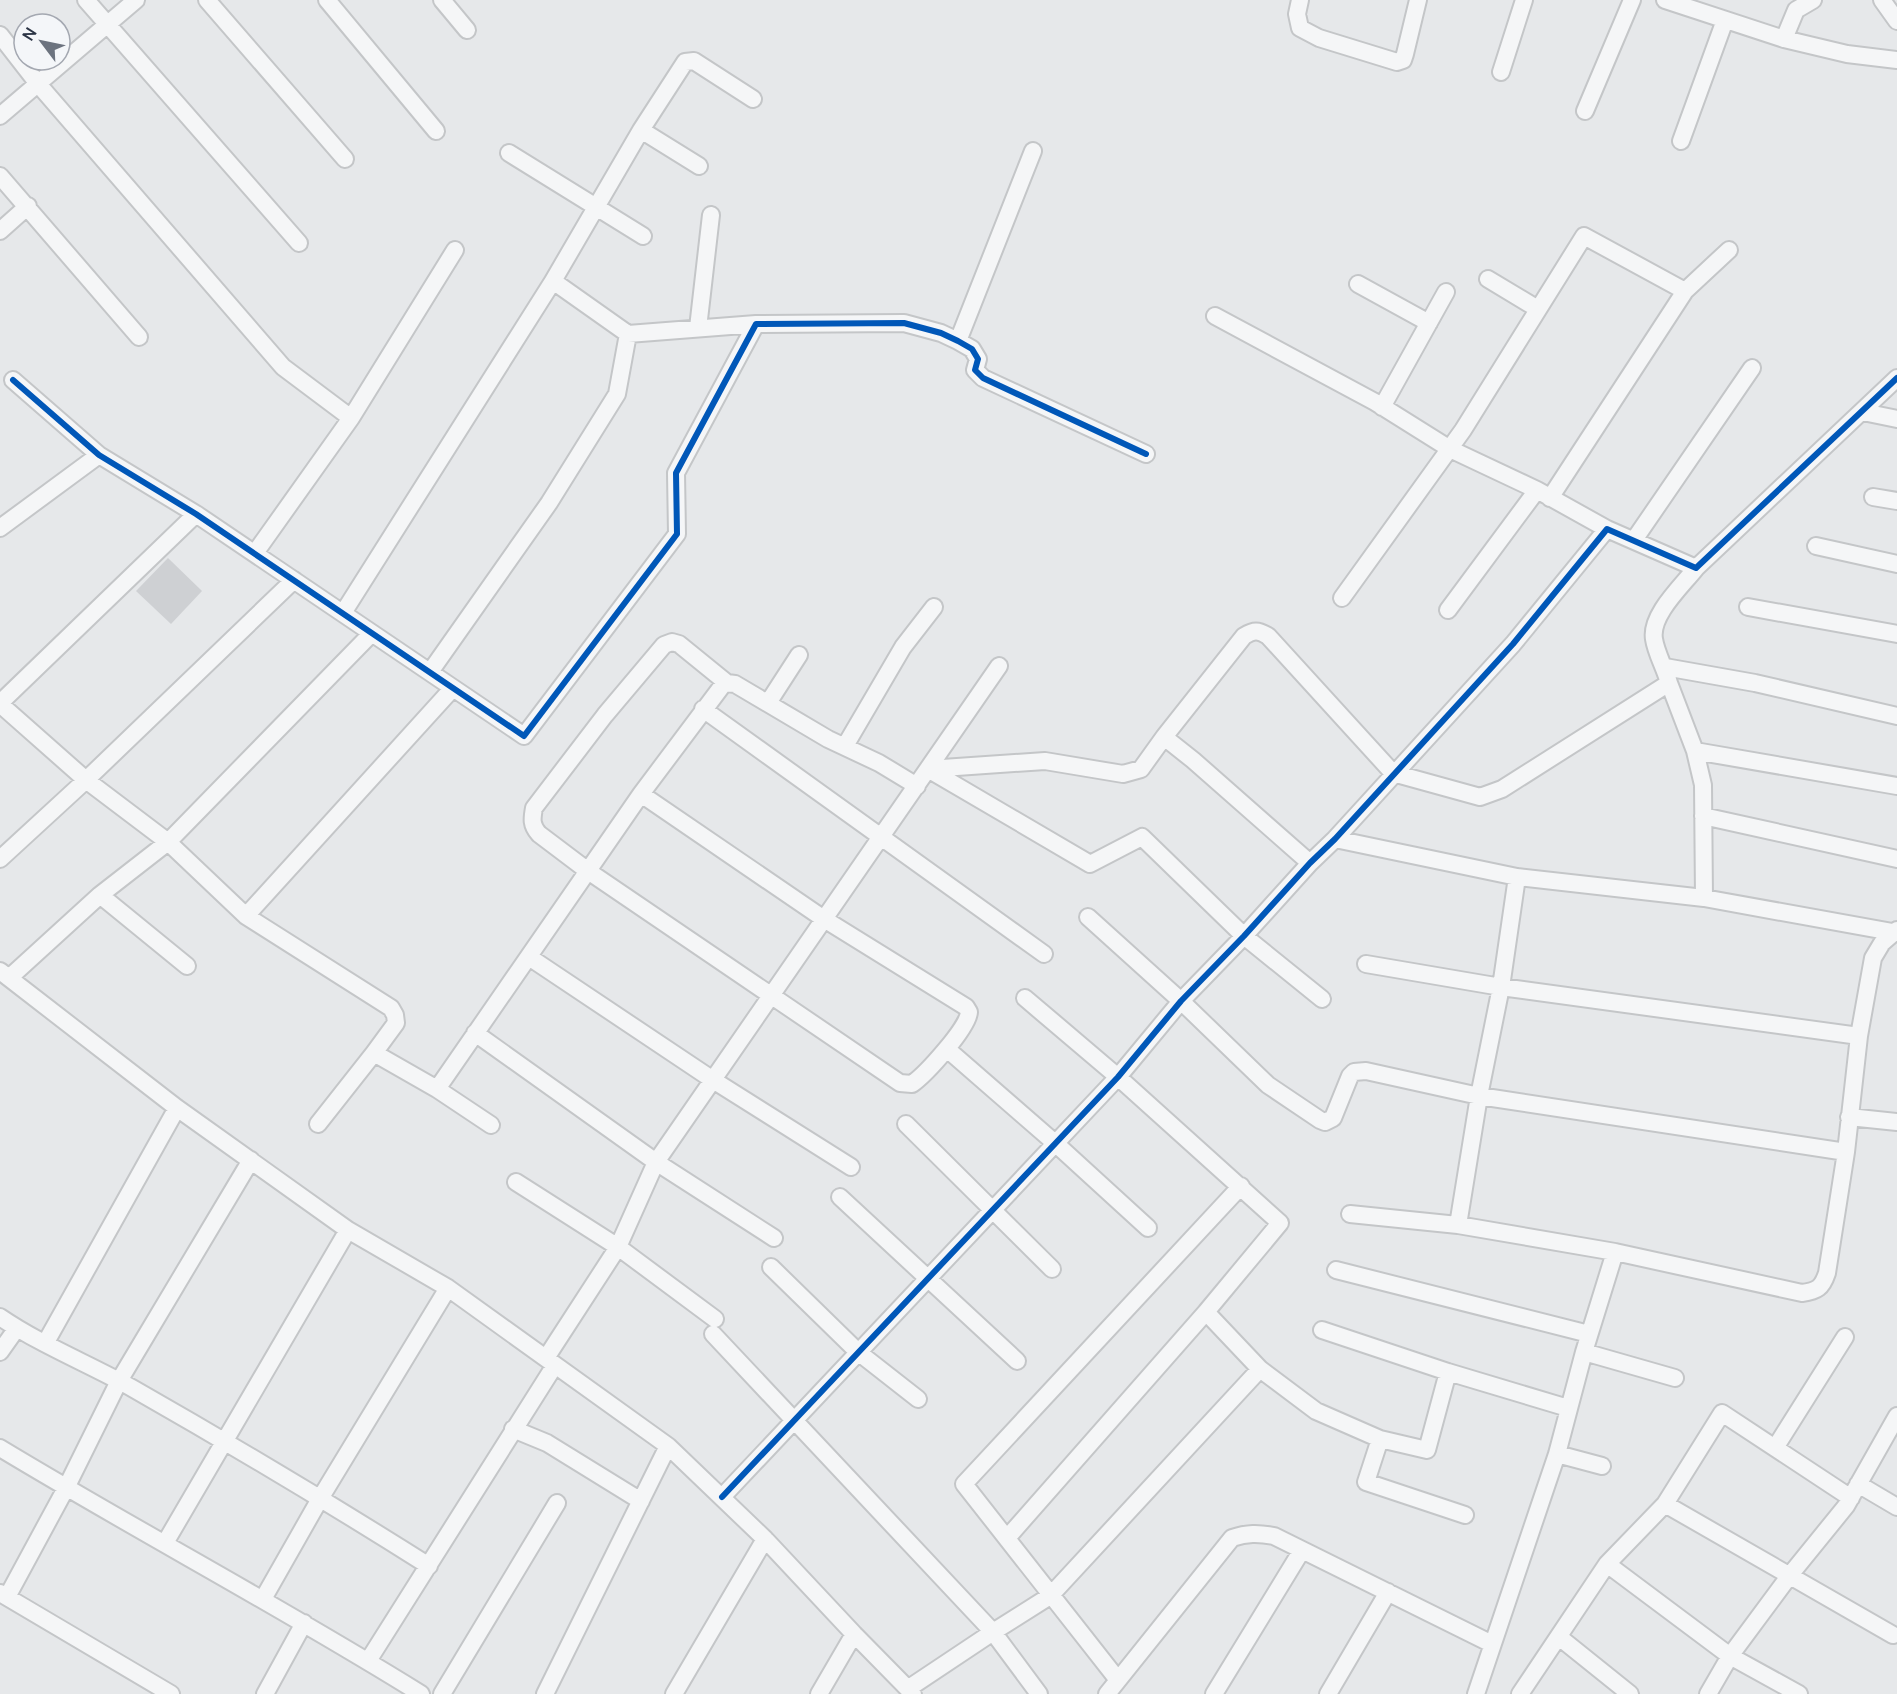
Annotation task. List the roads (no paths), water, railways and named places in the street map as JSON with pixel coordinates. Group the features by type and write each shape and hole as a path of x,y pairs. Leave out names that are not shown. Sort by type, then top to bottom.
{"street":[{"path":"86,0 298,243"},
{"path":"0,116 136,0"},
{"path":"207,0 345,159"},
{"path":"327,0 436,131"},
{"path":"442,0 467,30"},
{"path":"1300,0 1297,15 1300,28 1318,38 1397,62 1403,60 1418,0"},
{"path":"1501,72 1524,0"},
{"path":"1585,111 1632,0"},
{"path":"1665,0 1784,39 1847,54 1897,60"},
{"path":"1784,39 1792,5 1813,0"},
{"path":"1882,0 1897,21"},
{"path":"1681,141 1725,20"},
{"path":"0,35 39,85 283,367 351,418"},
{"path":"343,613 553,281 641,130 686,62 694,61 753,99"},
{"path":"641,130 699,166"},
{"path":"958,341 1033,151"},
{"path":"509,153 643,236"},
{"path":"0,176 139,337"},
{"path":"0,231 28,206"},
{"path":"699,328 711,215"},
{"path":"1342,598 1450,449 1584,236 1685,291"},
{"path":"255,553 351,418 455,250"},
{"path":"1448,610 1544,494 1685,291 1730,250"},
{"path":"1488,279 1538,309"},
{"path":"553,281 628,334 756,324 904,323 941,333 972,349 978,358 975,370 983,378 1146,454"},
{"path":"1358,284 1429,323"},
{"path":"1382,407 1446,292"},
{"path":"1215,316 1382,407 1450,449 1544,494 1607,529 1696,568"},
{"path":"13,380 99,456 196,514 524,736 677,534 676,473 756,324"},
{"path":"430,672 549,503 617,394 628,334"},
{"path":"1634,540 1752,368"},
{"path":"1704,898 1703,785 1695,751 1654,640 1654,622 1696,568 1897,378"},
{"path":"1863,412 1897,419"},
{"path":"2,522 99,456"},
{"path":"1873,497 1897,501"},
{"path":"196,514 0,704 86,780 168,842 246,916 391,1008 396,1023 318,1124"},
{"path":"722,1497 1118,1077 1181,1001 1335,839 1513,644 1607,529"},
{"path":"1816,546 1897,564"},
{"path":"0,859 86,780 294,580"},
{"path":"845,746 903,647 934,607"},
{"path":"1748,607 1897,634"},
{"path":"928,769 1045,761 1123,774 1141,769 1244,636 1253,631 1268,636 1393,773 1480,797 1502,789 1667,675 1755,683 1897,716"},
{"path":"372,633 168,842 5,974 177,1108 348,1230 448,1288 668,1446 765,1539 911,1691 993,1632 1050,1596 1260,1370"},
{"path":"641,794 824,920 966,1007 969,1016 947,1049 919,1080 907,1085 900,1083 588,871 539,834 532,822 534,808 604,715 664,645 672,642 679,644 728,683 735,684 879,763 916,786"},
{"path":"768,704 799,655"},
{"path":"368,1661 513,1429 550,1361 618,1247 656,1162 999,666"},
{"path":"437,1089 641,794 722,686 728,683"},
{"path":"246,916 453,688"},
{"path":"704,710 1044,954"},
{"path":"1164,737 1310,863"},
{"path":"1695,751 1897,786"},
{"path":"928,769 1090,864 1142,837 1244,936 1322,999"},
{"path":"1703,816 1897,859"},
{"path":"1335,839 1517,877 1704,898 1897,932"},
{"path":"1458,1225 1479,1096 1501,987 1517,877"},
{"path":"100,895 187,966"},
{"path":"1088,917 1181,1001 1268,1085 1325,1122 1333,1118 1350,1076 1359,1071 1479,1096 1846,1152"},
{"path":"1350,1214 1458,1225 1614,1252 1802,1293 1815,1291 1823,1285 1827,1273 1873,958 1882,943 1897,932"},
{"path":"529,957 713,1080 850,1167"},
{"path":"1366,963 1501,987 1860,1036"},
{"path":"1007,1538 1206,1312 1280,1223 1118,1077 1025,998"},
{"path":"475,1032 656,1162 774,1238"},
{"path":"947,1049 1148,1228"},
{"path":"374,1053 437,1089 491,1125"},
{"path":"46,1342 177,1108"},
{"path":"1849,1117 1897,1122"},
{"path":"906,1124 1052,1269"},
{"path":"171,1694 4,1595 66,1488 119,1381 251,1160"},
{"path":"516,1182 618,1247 714,1327 795,1420 993,1632 1039,1694"},
{"path":"1118,1680 964,1484 1240,1186"},
{"path":"840,1197 1017,1361"},
{"path":"165,1543 348,1230"},
{"path":"1476,1694 1557,1454 1568,1408 1614,1252"},
{"path":"771,1267 858,1352 918,1399"},
{"path":"1336,1270 1589,1335"},
{"path":"263,1599 321,1497 448,1288"},
{"path":"1206,1312 1260,1370 1316,1411 1380,1439 1427,1450 1448,1372"},
{"path":"0,1317 119,1381 321,1497 429,1566"},
{"path":"0,1353 17,1328"},
{"path":"1322,1330 1448,1372 1568,1408"},
{"path":"1775,1448 1845,1337"},
{"path":"1584,1352 1675,1378"},
{"path":"1520,1694 1606,1564 1665,1503 1722,1413 1775,1448 1855,1491 1897,1507"},
{"path":"1708,1694 1730,1656 1855,1491 1897,1416"},
{"path":"513,1429 547,1443 641,1501"},
{"path":"1380,1439 1366,1482 1465,1515"},
{"path":"545,1694 668,1446"},
{"path":"0,1448 66,1488 263,1599 421,1694"},
{"path":"1557,1454 1602,1466"},
{"path":"442,1694 557,1503"},
{"path":"1665,1503 1893,1635"},
{"path":"1107,1694 1232,1538 1258,1533 1274,1536 1492,1644"},
{"path":"674,1694 765,1539"},
{"path":"1214,1694 1302,1550"},
{"path":"1606,1564 1730,1656 1799,1694"},
{"path":"1328,1694 1388,1592"},
{"path":"265,1694 304,1623"},
{"path":"819,1694 854,1634"},
{"path":"1558,1637 1630,1694"}]}
